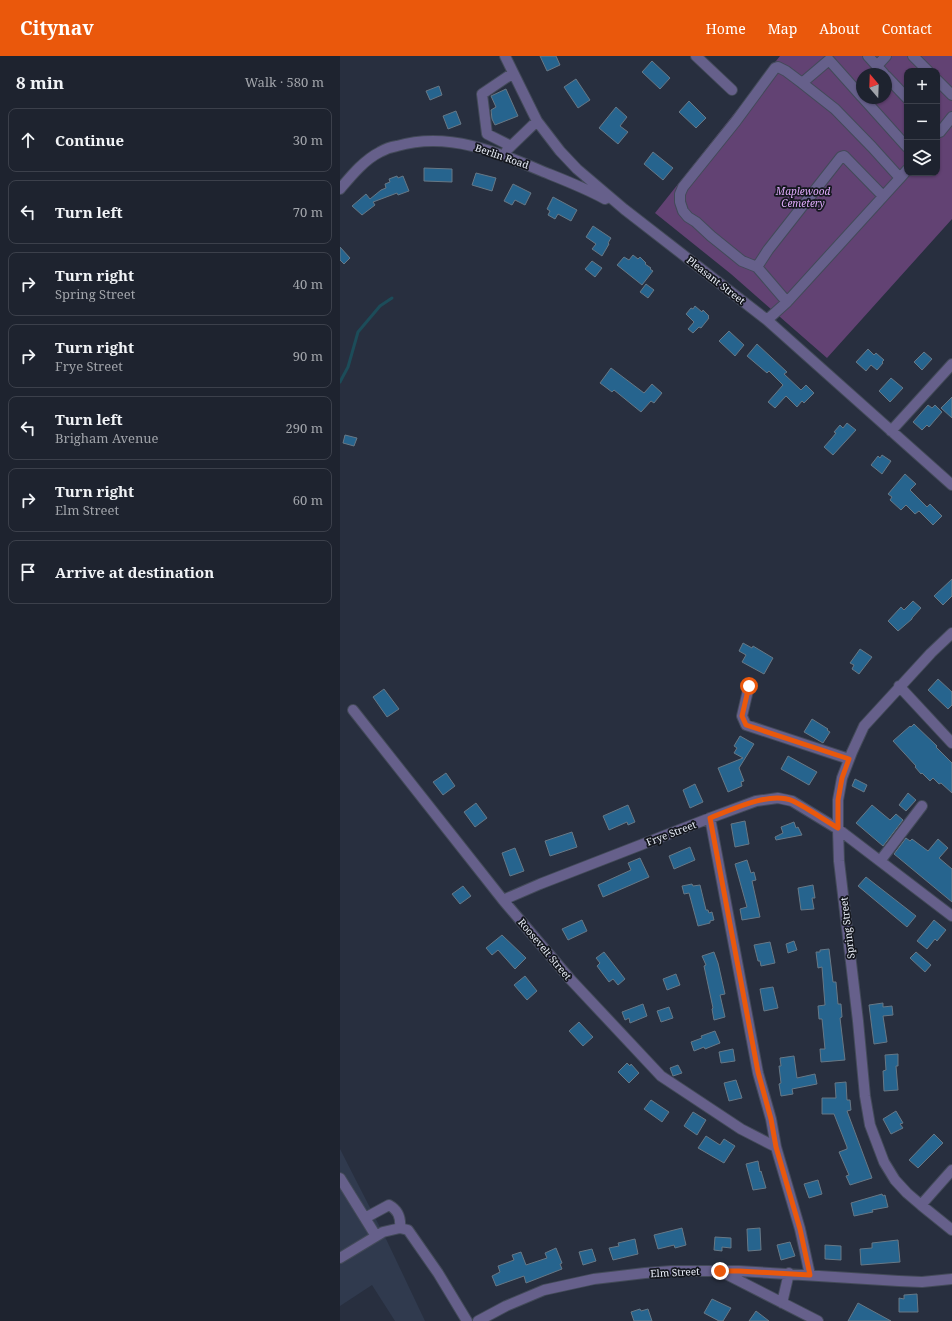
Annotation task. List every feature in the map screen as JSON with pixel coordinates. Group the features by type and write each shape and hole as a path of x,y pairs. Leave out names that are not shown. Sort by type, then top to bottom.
{"street":[{"name":"Pleasant Street","path":"505,56 537,120 560,151 577,169 624,209 767,320 952,485"},
{"path":"696,56 732,90"},
{"path":"868,56 877,66 886,56"},
{"path":"912,56 925,68"},
{"path":"802,84 827,58 856,89"},
{"path":"787,302 757,267 742,261 688,217 680,202 680,194 683,187 736,121 775,68 778,67 786,71 835,109 900,178"},
{"path":"511,146 487,134 482,94 513,73"},
{"path":"892,82 904,95"},
{"path":"940,83 952,95"},
{"path":"869,104 904,144"},
{"path":"940,130 952,117"},
{"path":"502,154 537,120"},
{"name":"Berlin Road","path":"340,189 360,167 379,152 406,143 449,141 502,154 596,194 624,209"},
{"path":"757,267 768,250 841,157 844,156 883,196"},
{"path":"767,320 787,302 904,173"},
{"path":"891,431 952,364"},
{"name":"Spring Street","path":"952,633 931,652 864,726 842,778 838,800 840,869 858,1021 864,1096 870,1125 884,1162 895,1180 921,1206 952,1230"},
{"path":"749,686 742,716 746,725 849,759"},
{"path":"899,686 952,743"},
{"name":"Roosevelt Street","path":"353,710 504,900 571,980 661,1076 741,1129 776,1147"},
{"name":"Frye Street","path":"504,900 710,818 756,801 778,798 792,801 838,828 952,916"},
{"path":"880,861 922,806"},
{"path":"710,818 757,1065 771,1119 776,1147 800,1229 810,1275"},
{"path":"921,1206 952,1170"},
{"path":"340,1178 376,1236"},
{"path":"365,1218 388,1205 393,1207 400,1217 400,1228"},
{"path":"340,1258 383,1232 400,1228 408,1230 438,1273 467,1321"},
{"name":"Elm Street","path":"478,1321 520,1299 544,1290 601,1278 672,1271 789,1273 922,1282 952,1279"},
{"path":"720,1271 818,1321"},
{"path":"782,1303 789,1273"}],"shaded area":[{"path":"340,1149 387,1241 425,1321 395,1321 372,1285 340,1306"}],"green space":[{"name":"Maplewood Cemetery","path":"780,56 952,56 952,219 827,358 731,274 655,213"}],"building":[{"path":"540,56 556,56 560,65 547,71"},
{"path":"652,61 670,78 660,89 642,72"},
{"path":"576,79 590,100 578,108 564,87"},
{"path":"439,86 442,95 430,100 426,91"},
{"path":"506,89 518,116 495,125 492,119 491,110 496,107 491,96"},
{"path":"689,101 706,118 696,128 679,112"},
{"path":"616,107 627,117 620,126 628,132 618,144 599,128"},
{"path":"456,111 461,124 448,129 443,116"},
{"path":"653,152 673,168 663,180 644,164"},
{"path":"424,168 452,169 452,182 424,181"},
{"path":"476,173 496,178 492,191 472,185"},
{"path":"397,176 398,178 403,176 409,191 398,195 397,193 373,202 375,205 362,215 352,206 366,194 370,199 386,188 385,184 390,182 389,179"},
{"path":"513,184 531,193 525,205 515,200 512,205 504,201"},
{"path":"553,197 577,210 571,221 558,214 555,219 548,215 550,211 547,209"},
{"path":"593,226 611,238 602,256 592,249 596,244 586,237"},
{"path":"340,247 350,258 344,264 340,260"},
{"path":"633,255 638,259 640,257 653,271 642,285 617,265 624,257 629,260"},
{"path":"592,261 602,268 595,277 585,269"},
{"path":"646,284 654,290 648,298 640,292"},
{"path":"695,306 702,312 703,310 709,318 701,328 699,327 693,333 688,329 694,322 686,314"},
{"path":"729,331 744,345 735,356 719,341"},
{"path":"757,344 787,372 784,374 801,390 806,385 814,393 804,403 802,401 797,407 786,396 775,408 768,402 783,385 769,371 767,373 747,356"},
{"path":"868,349 874,355 876,353 884,360 877,370 871,365 866,371 856,362"},
{"path":"924,352 932,359 922,370 914,362"},
{"path":"611,368 644,393 652,384 662,393 654,403 651,401 641,412 614,390 612,392 600,383"},
{"path":"891,378 903,388 890,402 879,391"},
{"path":"952,397 952,418 941,408"},
{"path":"928,405 932,408 935,405 942,412 929,427 927,425 922,430 913,422"},
{"path":"847,423 856,430 833,455 824,447 836,433 834,432 840,425 843,428"},
{"path":"345,435 357,438 354,446 343,443"},
{"path":"882,455 891,461 882,474 871,465 878,456 880,458"},
{"path":"905,474 916,484 910,490 927,507 930,504 942,516 933,525 919,511 915,514 906,505 901,510 890,500 892,497 888,494"},
{"path":"952,579 952,596 943,605 934,596"},
{"path":"913,601 921,608 912,619 898,631 888,621 901,607 904,610"},
{"path":"743,643 752,648 753,646 773,658 764,674 742,662 746,655 739,651"},
{"path":"860,649 872,657 859,674 852,669 854,665 850,663"},
{"path":"938,679 952,692 952,705 948,709 928,690"},
{"path":"384,689 399,709 387,717 373,697"},
{"path":"812,719 828,729 827,730 830,732 823,743 804,732"},
{"path":"914,724 952,763 952,793 933,778 930,781 922,773 921,774 915,767 916,766 893,741"},
{"path":"740,736 754,744 739,768 744,781 741,782 742,786 728,792 718,768 743,758 734,753 737,748 734,746"},
{"path":"788,756 817,772 809,785 781,769"},
{"path":"446,773 455,786 443,795 433,782"},
{"path":"855,779 867,785 864,792 852,786"},
{"path":"695,784 703,802 690,808 683,790"},
{"path":"908,793 916,800 906,811 899,805"},
{"path":"476,803 487,818 475,827 464,812"},
{"path":"628,805 635,822 628,825 627,822 609,830 603,816"},
{"path":"872,805 890,820 896,814 903,820 883,846 856,823"},
{"path":"745,821 749,844 735,847 731,824"},
{"path":"794,822 796,828 798,827 802,835 776,840 775,837 783,833 781,827"},
{"path":"572,832 577,847 550,856 545,841"},
{"path":"906,838 910,841 912,839 928,851 938,839 948,848 939,858 952,869 952,902 894,854"},
{"path":"690,847 695,860 674,869 669,856"},
{"path":"515,848 524,871 510,876 502,853"},
{"path":"640,858 649,877 603,897 598,885 631,870 628,863"},
{"path":"747,860 751,873 754,872 756,880 752,881 760,917 742,920 740,909 747,907 735,864"},
{"path":"866,877 916,916 907,927 858,886"},
{"path":"692,884 693,886 700,885 706,910 708,910 709,913 712,912 714,920 710,921 710,923 698,926 689,893 684,894 682,886"},
{"path":"813,885 815,898 812,898 814,909 801,910 798,888"},
{"path":"463,886 471,896 460,904 452,894"},
{"path":"582,920 587,931 568,940 562,929"},
{"path":"934,920 946,930 937,941 935,939 927,949 917,941"},
{"path":"502,935 526,958 515,969 498,950 492,955 486,948"},
{"path":"794,941 797,950 788,953 786,944"},
{"path":"770,942 775,963 761,966 760,961 758,961 754,945"},
{"path":"829,949 833,982 836,982 838,1004 841,1004 842,1017 840,1018 845,1060 821,1062 820,1049 825,1049 822,1019 819,1019 818,1006 825,1005 822,967 818,968 816,952"},
{"path":"604,952 625,979 618,985 613,979 609,982 597,966 600,963 596,958"},
{"path":"714,952 725,994 720,995 725,1017 714,1020 713,1008 704,966 706,965 702,956"},
{"path":"916,952 931,965 925,972 910,958"},
{"path":"676,974 680,985 667,990 663,979"},
{"path":"525,976 537,991 527,1000 514,985"},
{"path":"773,987 778,1008 764,1011 760,989"},
{"path":"883,1003 883,1007 892,1006 893,1015 883,1016 887,1042 874,1044 869,1005"},
{"path":"643,1004 647,1016 630,1023 629,1018 625,1020 622,1012"},
{"path":"669,1007 673,1018 661,1022 657,1011"},
{"path":"579,1022 593,1037 583,1046 569,1031"},
{"path":"715,1031 720,1043 705,1049 704,1047 694,1051 691,1042 702,1038 701,1036"},
{"path":"733,1049 735,1061 721,1063 719,1052"},
{"path":"898,1054 898,1066 896,1066 898,1090 884,1091 883,1071 886,1070 885,1055"},
{"path":"794,1056 797,1078 815,1074 817,1084 792,1089 793,1094 781,1096 779,1084 781,1083 779,1066 781,1066 780,1058"},
{"path":"627,1063 630,1066 631,1064 639,1073 629,1083 618,1072"},
{"path":"678,1065 682,1073 673,1076 670,1068"},
{"path":"736,1080 742,1098 729,1101 724,1083"},
{"path":"846,1082 847,1100 850,1100 851,1110 847,1111 872,1178 850,1185 846,1176 849,1175 839,1152 847,1149 847,1147 834,1114 822,1114 822,1098 836,1098 835,1083"},
{"path":"651,1100 669,1112 662,1122 644,1109"},
{"path":"896,1111 903,1123 900,1124 903,1128 891,1134 883,1119"},
{"path":"693,1112 706,1120 697,1135 684,1126"},
{"path":"934,1134 943,1143 918,1168 909,1160"},
{"path":"706,1136 720,1145 724,1139 735,1146 724,1163 698,1148"},
{"path":"758,1161 760,1172 761,1171 766,1188 753,1190 746,1164"},
{"path":"818,1180 822,1194 809,1198 804,1184"},
{"path":"882,1194 883,1196 885,1195 888,1207 854,1216 851,1203"},
{"path":"682,1228 686,1245 675,1248 674,1245 658,1249 654,1235"},
{"path":"760,1228 761,1250 748,1251 747,1229"},
{"path":"715,1237 731,1238 731,1248 722,1247 722,1251 714,1250"},
{"path":"635,1239 638,1254 613,1260 609,1248 619,1246 618,1243"},
{"path":"898,1240 900,1262 861,1265 860,1249 872,1248 872,1243"},
{"path":"790,1242 795,1256 781,1260 777,1245"},
{"path":"825,1245 841,1246 841,1260 825,1259"},
{"path":"556,1248 562,1263 560,1264 562,1269 526,1283 524,1276 496,1286 492,1276 500,1272 498,1266 514,1260 512,1255 521,1252 526,1265 547,1258 545,1253"},
{"path":"592,1249 596,1261 583,1265 579,1252"},
{"path":"917,1294 918,1312 899,1312 899,1298 904,1299 904,1295"},
{"path":"712,1299 731,1308 723,1321 719,1321 704,1313"},
{"path":"858,1303 891,1321 848,1321"},
{"path":"640,1309 641,1311 648,1309 652,1321 634,1321 631,1312"},
{"path":"756,1311 769,1321 749,1321"}],"waterway":[{"path":"340,382 348,367 358,332 380,306 392,298"}],"route":[{"path":"720,1271 810,1275 800,1229 776,1147 771,1119 758,1072 710,818 756,801 778,798 792,801 838,828 838,800 842,778 849,759 770,733 750,728 743,721 742,716 742,710 749,686"}]}
